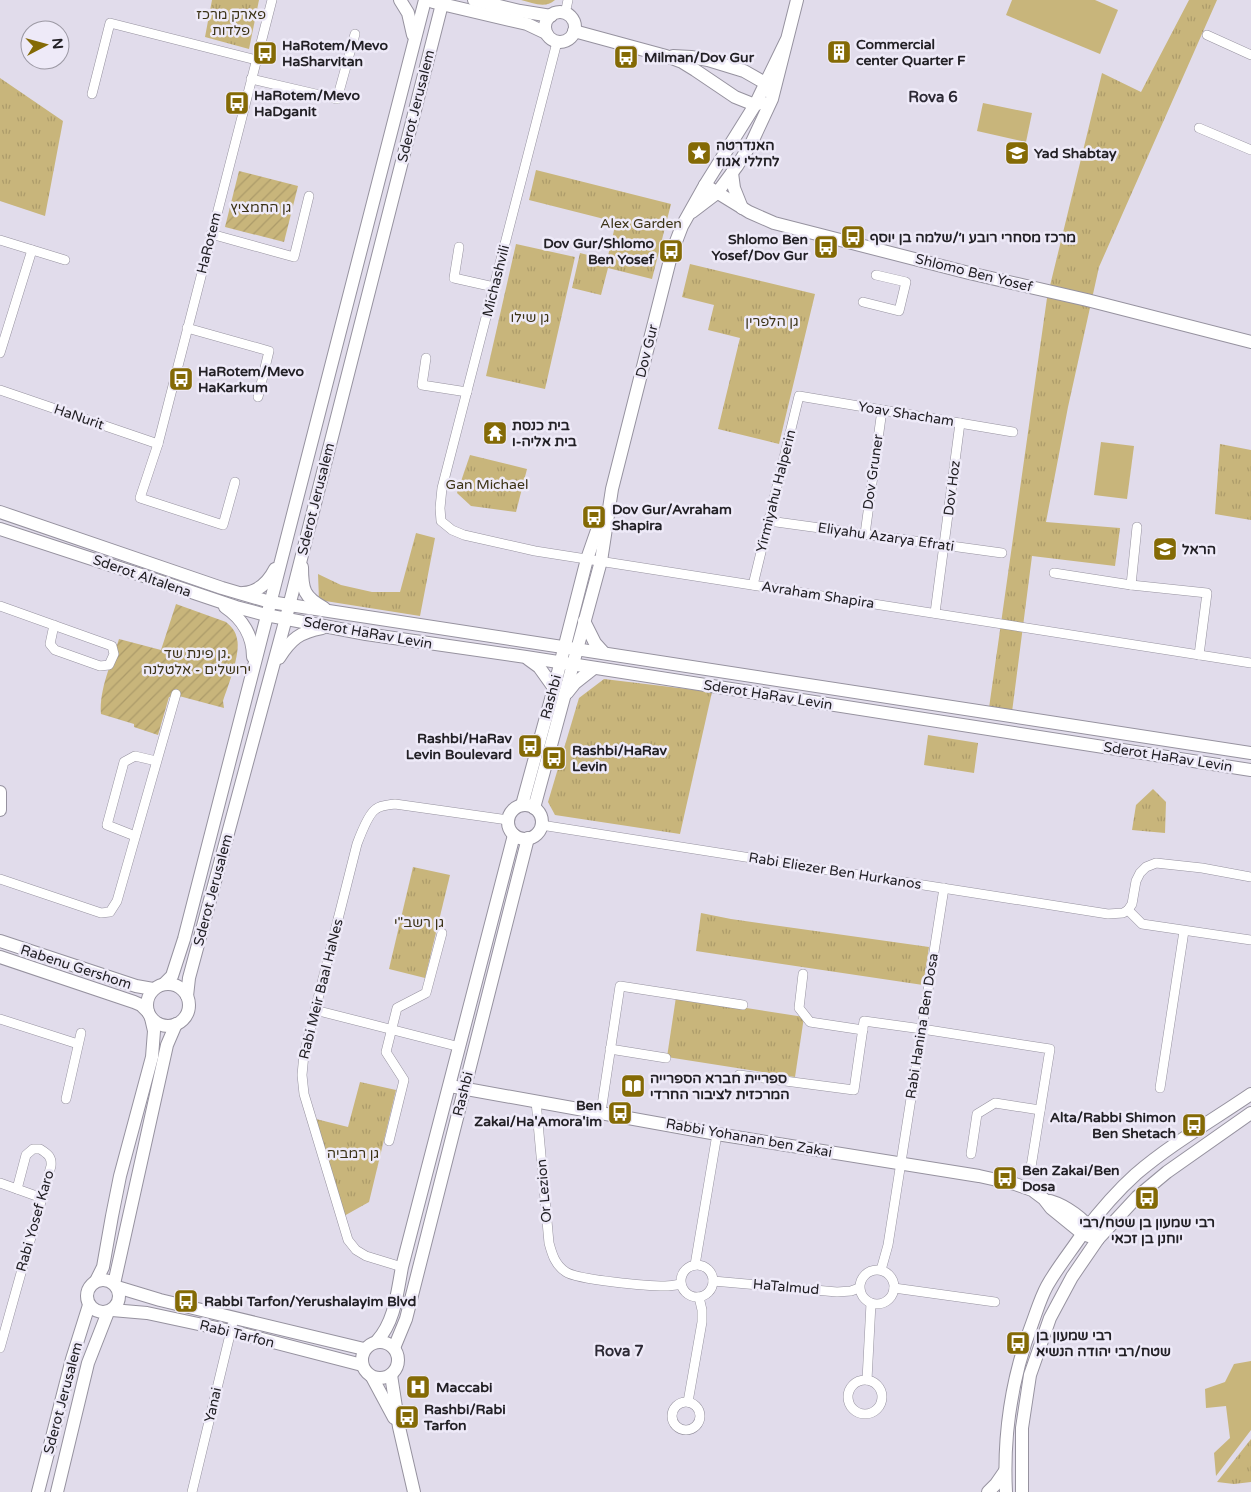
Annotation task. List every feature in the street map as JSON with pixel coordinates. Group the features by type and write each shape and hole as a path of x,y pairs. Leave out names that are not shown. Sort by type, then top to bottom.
{"street":[{"name":"HaRotem","path":"235,482 223,526 140,498 158,444 270,0"},
{"path":"400,0 408,13 414,42"},
{"path":"425,0 442,2 465,10 528,24 546,33 557,42 566,41 574,31 573,22 564,14 560,13 551,16 474,0"},
{"name":"Sderot Jerusalem","path":"159,987 172,976 184,939 425,0"},
{"path":"564,14 568,0"},
{"name":"Dov Gur","path":"688,215 717,193 752,142 772,99 797,0"},
{"name":"Sderot Jerusalem","path":"187,996 189,978 303,553 442,2"},
{"path":"435,30 448,18 465,10"},
{"path":"546,33 546,24 551,16"},
{"path":"92,94 110,23 256,60"},
{"path":"574,31 682,62 735,97 755,105 772,99 765,83 744,72 699,59 666,56"},
{"path":"251,79 337,99 355,34"},
{"path":"1207,35 1251,55"},
{"name":"Michashvili","path":"442,521 440,508 442,488 557,42"},
{"name":"Dov Gur","path":"564,646 587,559 612,489 672,252 682,226 705,184 755,105 786,42"},
{"path":"744,72 776,63"},
{"path":"735,97 744,123"},
{"path":"1198,128 1250,147"},
{"path":"732,173 734,188 742,208"},
{"name":"Shlomo Ben Yosef","path":"705,184 742,208 774,223 1251,342"},
{"path":"211,234 294,257 309,196"},
{"path":"0,240 65,260"},
{"path":"459,247 454,278 494,288"},
{"path":"0,353 32,250"},
{"path":"863,302 899,311 906,282 876,274"},
{"path":"187,328 268,351 258,397"},
{"path":"426,358 422,385 467,392"},
{"name":"HaNurit","path":"0,390 158,444"},
{"name":"Yoav Shacham","path":"799,396 1013,432"},
{"name":"Yirmiyahu Halperin","path":"753,585 799,396"},
{"name":"Dov Gruner","path":"865,534 882,410"},
{"name":"Dov Hoz","path":"935,613 960,423"},
{"name":"Dov Gur","path":"574,665 601,561 612,489"},
{"name":"Sderot Altalena","path":"0,512 222,588 270,602 330,611"},
{"name":"Avraham Shapira","path":"442,521 452,530 464,535 534,551 1251,663"},
{"name":"Eliyahu Azarya Efrati","path":"769,521 1002,553"},
{"path":"1131,585 1137,527"},
{"name":"Sderot Altalena","path":"0,529 236,608 286,618"},
{"path":"236,592 252,592 266,583 271,577 282,553"},
{"path":"303,553 303,581 307,596 312,602 330,611"},
{"path":"1054,573 1131,585 1207,593 1199,655"},
{"path":"215,600 232,612 246,628 253,649 252,670"},
{"path":"0,606 54,625 112,646 114,654 109,665 100,666 55,650 50,644 54,625"},
{"name":"Sderot HaRav Levin","path":"330,611 1251,753"},
{"name":"Sderot HaRav Levin","path":"286,618 366,634 526,657 1251,770"},
{"path":"584,622 604,653"},
{"path":"273,668 286,645 301,634 330,627"},
{"name":"Rashbi","path":"528,806 564,646"},
{"path":"526,657 539,667 554,688"},
{"name":"Rashbi","path":"528,806 574,665"},
{"path":"564,696 575,683 594,668"},
{"path":"0,879 101,913 110,912 117,901 176,694"},
{"path":"135,836 106,825 124,762 135,756 156,762"},
{"path":"0,792 0,810"},
{"name":"Rabi Meir Baal HaNes","path":"402,1267 366,1256 356,1250 348,1240 304,1094 302,1075 304,1054 357,844 361,832 374,810 382,806 395,804 508,820"},
{"path":"528,806 540,815 541,825 536,834 523,838 514,835 510,831 508,820 512,810 528,806"},
{"name":"Rabi Eliezer Ben Hurkanos","path":"541,825 1108,914 1117,914 1128,910"},
{"name":"Rashbi","path":"377,1341 385,1333 389,1324 402,1267 514,835"},
{"name":"Rashbi","path":"394,1348 406,1319 528,838"},
{"path":"1251,876 1156,863 1146,867 1140,873 1136,881 1132,904 1128,910 1142,924 1251,940"},
{"name":"Rabi Hanina Ben Dosa","path":"880,1270 888,1245 944,888"},
{"path":"1160,1088 1184,931"},
{"path":"389,1140 404,1080 386,1052 397,1008 426,992 442,933"},
{"name":"Rabenu Gershom","path":"0,941 136,986 159,987"},
{"name":"Rabenu Gershom","path":"0,957 134,1002 141,1005 150,1015"},
{"path":"803,974 799,1008 810,1022 863,1030"},
{"path":"96,1282 104,1267 120,1176 152,1057 154,1031 147,1007 148,998 159,987 173,984 178,986 187,996 189,1007 187,1013 185,1018 176,1024 165,1026 150,1015"},
{"path":"601,1112 620,986 743,1004"},
{"path":"315,1010 460,1047"},
{"path":"0,1019 78,1044"},
{"path":"739,1075 854,1090 864,1021 1050,1049 1031,1167"},
{"path":"115,1285 167,1044 176,1024"},
{"path":"66,1099 81,1032"},
{"path":"610,1049 666,1058"},
{"name":"Rabbi Yohanan ben Zakai","path":"450,1086 717,1134 979,1176 1015,1184 1032,1190 1044,1199 1051,1208 1067,1214 1098,1239"},
{"path":"1006,1492 1007,1430 1015,1378 1021,1354 1046,1288 1064,1259 1107,1203 1137,1174 1169,1149 1251,1094"},
{"name":"Or Lezion","path":"536,1101 549,1243 553,1258 568,1273 602,1280 655,1285 681,1284"},
{"path":"971,1154 977,1114 995,1103 1040,1110"},
{"path":"1022,1492 1022,1428 1030,1375 1050,1318 1072,1277 1098,1239 1137,1197 1167,1172 1251,1113"},
{"path":"695,1265 717,1134"},
{"name":"Rabi Yosef Karo","path":"0,1348 3,1320 51,1166 52,1160 49,1154 40,1149 33,1149 26,1155 17,1189"},
{"path":"0,1183 42,1198"},
{"path":"1064,1259 1069,1240 1067,1214 1095,1210 1107,1203"},
{"path":"695,1265 704,1266 708,1269 713,1281 709,1292 699,1298 694,1298 685,1293 681,1284 682,1274 690,1266 695,1265"},
{"path":"871,1270 880,1270 892,1279 894,1288 888,1300 880,1304 871,1303 862,1296 859,1288 861,1279 871,1270"},
{"path":"105,1280 115,1285 120,1295 118,1304 110,1311 95,1311 89,1305 87,1294 90,1286 105,1280"},
{"name":"HaTalmud","path":"713,1281 837,1292 851,1291 859,1288"},
{"name":"Rabi Tarfon","path":"115,1285 160,1300 364,1349"},
{"path":"894,1288 995,1302"},
{"path":"688,1402 702,1322 699,1298"},
{"path":"867,1380 871,1303"},
{"name":"Sderot Jerusalem","path":"38,1492 72,1359 89,1305"},
{"name":"Sderot Jerusalem","path":"57,1492 88,1362 110,1311"},
{"name":"Rabi Tarfon","path":"110,1311 147,1313 362,1364"},
{"name":"Yanai","path":"192,1492 234,1318"},
{"path":"372,1376 382,1378 391,1374 397,1365 398,1359 394,1348 386,1342 377,1341 368,1345 362,1354 362,1364 364,1370 372,1376 399,1427"},
{"path":"391,1374 399,1427 414,1492"},
{"path":"988,1492 1005,1471"}],"green space":[{"name":"פארק מרכז פלדות","path":"212,0 259,0 249,49 205,37"},
{"path":"521,0 555,0 543,5"},
{"path":"1012,0 1095,0 1118,10 1100,54 1006,15"},
{"path":"1189,0 1217,0 1099,267 1068,407 1046,522 1120,528 1115,566 1032,556 1012,712 989,708 1047,298 1102,73 1141,92"},
{"path":"0,78 63,121 45,216 0,201"},
{"path":"983,103 1032,113 1026,142 977,131"},
{"name":"Alex Garden","path":"536,170 671,204 652,279 608,268 601,295 572,288 580,253 607,260 616,222 529,200"},
{"name":"גן החמציץ","path":"239,171 298,186 284,242 225,227"},
{"name":"גן שילו","path":"516,244 575,257 545,389 486,376"},
{"name":"גן הלפרין","path":"690,264 815,294 779,444 718,429 740,338 708,330 714,305 682,297"},
{"path":"1101,442 1134,446 1127,499 1094,495"},
{"path":"1220,444 1251,450 1251,520 1215,514"},
{"name":"Gan Michael","path":"470,455 527,469 516,512 471,506 457,493"},
{"path":"416,533 435,538 420,616 319,600 318,574 341,585 372,592 400,592"},
{"name":"גן פינת שד. ירושלים - אלטלנה","path":"176,604 226,622 236,634 237,652 223,701 224,708 179,696 169,697 158,735 134,727 134,724 101,714 104,685 119,639 161,650"},
{"path":"604,679 712,692 680,834 555,815 548,802 579,698"},
{"path":"928,735 978,743 974,773 924,765"},
{"path":"1153,789 1166,802 1165,833 1132,830 1136,805"},
{"name":"גן רשב\"י","path":"413,867 450,875 425,978 389,969"},
{"path":"701,913 731,919 929,947 923,985 696,951"},
{"path":"676,997 804,1017 795,1077 667,1057"},
{"name":"גן רמביה","path":"360,1082 396,1090 369,1202 344,1216 316,1119 348,1127"},
{"path":"1251,1361 1251,1430 1216,1476 1214,1453 1230,1438 1226,1406 1206,1408 1205,1389 1225,1382 1234,1364"},
{"path":"1251,1439 1251,1482 1234,1484 1217,1482"}],"place":[{"name":"Commercial center Quarter F","path":"839,52"},
{"name":"HaRotem/Mevo HaSharvitan","path":"265,53"},
{"name":"Milman/Dov Gur","path":"626,57"},
{"name":"HaRotem/Mevo HaDganit","path":"237,103"},
{"name":"האנדרטה לחללי אגוז","path":"699,153"},
{"name":"Yad Shabtay","path":"1017,153"},
{"name":"מרכז מסחרי רובע ו׳/שלמה בן יוסף","path":"853,237"},
{"name":"Shlomo Ben Yosef/Dov Gur","path":"826,247"},
{"name":"Dov Gur/Shlomo Ben Yosef","path":"671,251"},
{"name":"HaRotem/Mevo HaKarkum","path":"181,379"},
{"name":"בית כנסת בית אליה-ו","path":"495,433"},
{"name":"Dov Gur/Avraham Shapira","path":"594,517"},
{"name":"הראל","path":"1165,549"},
{"name":"Rashbi/HaRav Levin Boulevard","path":"530,746"},
{"name":"Rashbi/HaRav Levin","path":"554,758"},
{"name":"ספריית חברא הספרייה המרכזית לציבור החרדי","path":"633,1086"},
{"name":"Ben Zakai/Ha'Amora'im","path":"620,1113"},
{"name":"Alta/Rabbi Shimon Ben Shetach","path":"1194,1125"},
{"name":"Ben Zakai/Ben Dosa","path":"1005,1178"},
{"name":"רבי שמעון בן שטח/רבי יוחנן בן זכאי","path":"1147,1198"},
{"name":"Rabbi Tarfon/Yerushalayim Blvd","path":"186,1301"},
{"name":"רבי שמעון בן שטח/רבי יהודה הנשיא","path":"1018,1343"},
{"name":"Maccabi","path":"418,1387"},
{"name":"Rashbi/Rabi Tarfon","path":"407,1417"}],"district":[{"name":"Rova 6","path":"933,97"},
{"name":"Rova 7","path":"619,1351"}]}
